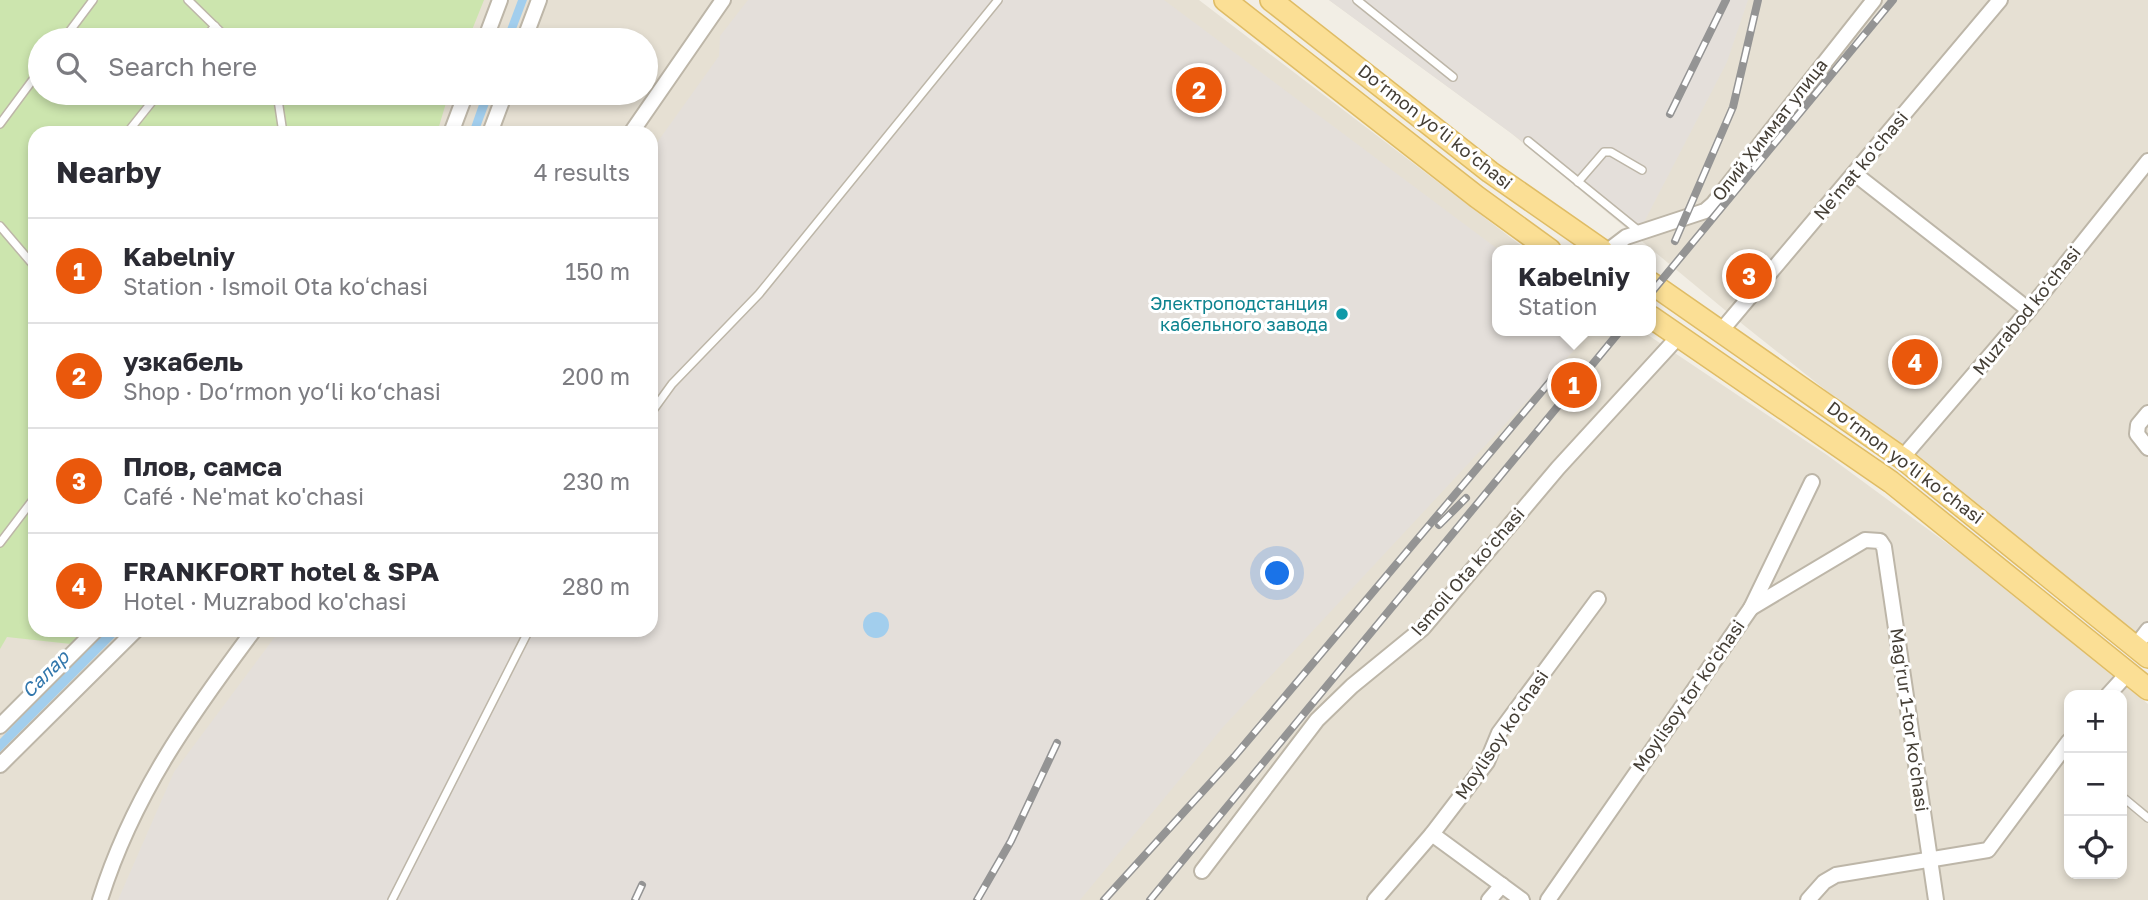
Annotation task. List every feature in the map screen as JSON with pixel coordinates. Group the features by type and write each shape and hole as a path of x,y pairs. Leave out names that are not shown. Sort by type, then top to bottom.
{"main road":[{"name":"Do‘rmon yo‘li ko‘chasi","path":"1225,0 1477,197 1543,245"},
{"name":"Do‘rmon yo‘li ko‘chasi","path":"1271,0 1490,172 1595,245"},
{"name":"Do‘rmon yo‘li ko‘chasi","path":"1656,286 1902,458 2143,647"},
{"name":"Do‘rmon yo‘li ko‘chasi","path":"1656,320 1891,482 2148,689"},
{"path":"2128,673 2143,647"}],"street":[{"path":"490,28 500,0"},
{"path":"528,28 539,0"},
{"path":"658,94 723,0"},
{"name":"Олий Химмат улица","path":"1617,245 1639,232 1705,211 1713,204 1874,0"},
{"name":"Ne'mat ko'chasi","path":"1721,331 2000,0"},
{"path":"454,126 462,105"},
{"path":"493,126 500,105"},
{"path":"636,126 650,105"},
{"name":"Muzrabod ko'chasi","path":"1902,458 2029,310 2148,161"},
{"path":"1855,174 2029,310"},
{"name":"Ismoil Ota koʻchasi","path":"1202,871 1317,720 1352,686 1423,628 1558,468 1679,336"},
{"path":"2148,412 2138,425 2137,434 2148,448"},
{"name":"Moylisoy tor ko'chasi","path":"1548,900 1751,607 1812,482"},
{"name":"Magʻrur 1-tor koʻchasi","path":"1751,607 1865,540 1881,541 1936,900"},
{"name":"Moylisoy koʻchasi","path":"1376,900 1433,834 1487,762 1499,733 1598,599"},
{"path":"0,726 89,637"},
{"path":"0,765 129,637"},
{"path":"100,900 122,835 146,785 181,730 249,637"},
{"path":"2113,690 2128,673"},
{"path":"1808,900 1824,882 1836,875 1930,862 1994,846 2039,777 2064,747"},
{"path":"1433,834 1522,900"},
{"path":"1489,900 1502,885"}],"lane":[{"path":"72,28 93,0"},
{"path":"188,0 215,26"},
{"path":"658,403 672,384 759,294 998,0"},
{"path":"1357,0 1453,77"},
{"path":"0,124 28,86"},
{"path":"133,126 149,105"},
{"path":"279,105 282,126"},
{"path":"1528,141 1639,232"},
{"path":"1578,182 1604,152 1611,152 1642,170"},
{"path":"0,226 28,259"},
{"path":"0,542 28,506"},
{"path":"392,900 525,637"},
{"path":"2127,801 2148,818"}],"shaded area":[{"path":"0,0 1199,0 1520,245 1492,245 1492,336 1649,336 1827,455 1986,572 2148,704 2148,900 0,900"},
{"path":"748,0 1164,0 1492,245 1492,336 1587,336 1224,726 1080,900 118,900 174,772 275,637 658,637 658,141 719,56 720,36"},
{"path":"1329,0 2148,0 2148,646 1731,315 1656,253 1656,245 1646,245 1511,133"},
{"path":"1329,0 1748,0 1727,62 1641,228"}],"green space":[{"path":"0,0 484,0 473,28 28,28 28,105 445,105 439,126 28,126 28,637 77,637 71,644 7,637 0,649"}],"water":[{"path":"518,0 527,0 516,28 508,28"},
{"path":"479,105 488,105 481,126 471,126"},
{"path":"876,612 885,616 889,625 885,634 876,638 867,634 863,625 867,616"},
{"name":"Салар","path":"99,637 115,637 0,752 0,739"}],"railway":[{"path":"1670,114 1726,0"},
{"path":"1675,241 1733,107 1758,0"},
{"path":"1656,287 1893,0"},
{"path":"1150,900 1616,336"},
{"path":"1104,900 1234,757 1564,365"},
{"path":"1439,525 1466,498"},
{"path":"977,900 1011,841 1057,743"},
{"path":"635,900 642,885"}],"place":[{"name":"узкабель","path":"1199,90"},
{"name":"Плов, самса","path":"1749,276"},
{"name":"Электроподстанция кабельного завода","path":"1342,314"},
{"name":"FRANKFORT hotel & SPA","path":"1915,362"},
{"name":"Kabelniy","path":"1574,385"}]}
